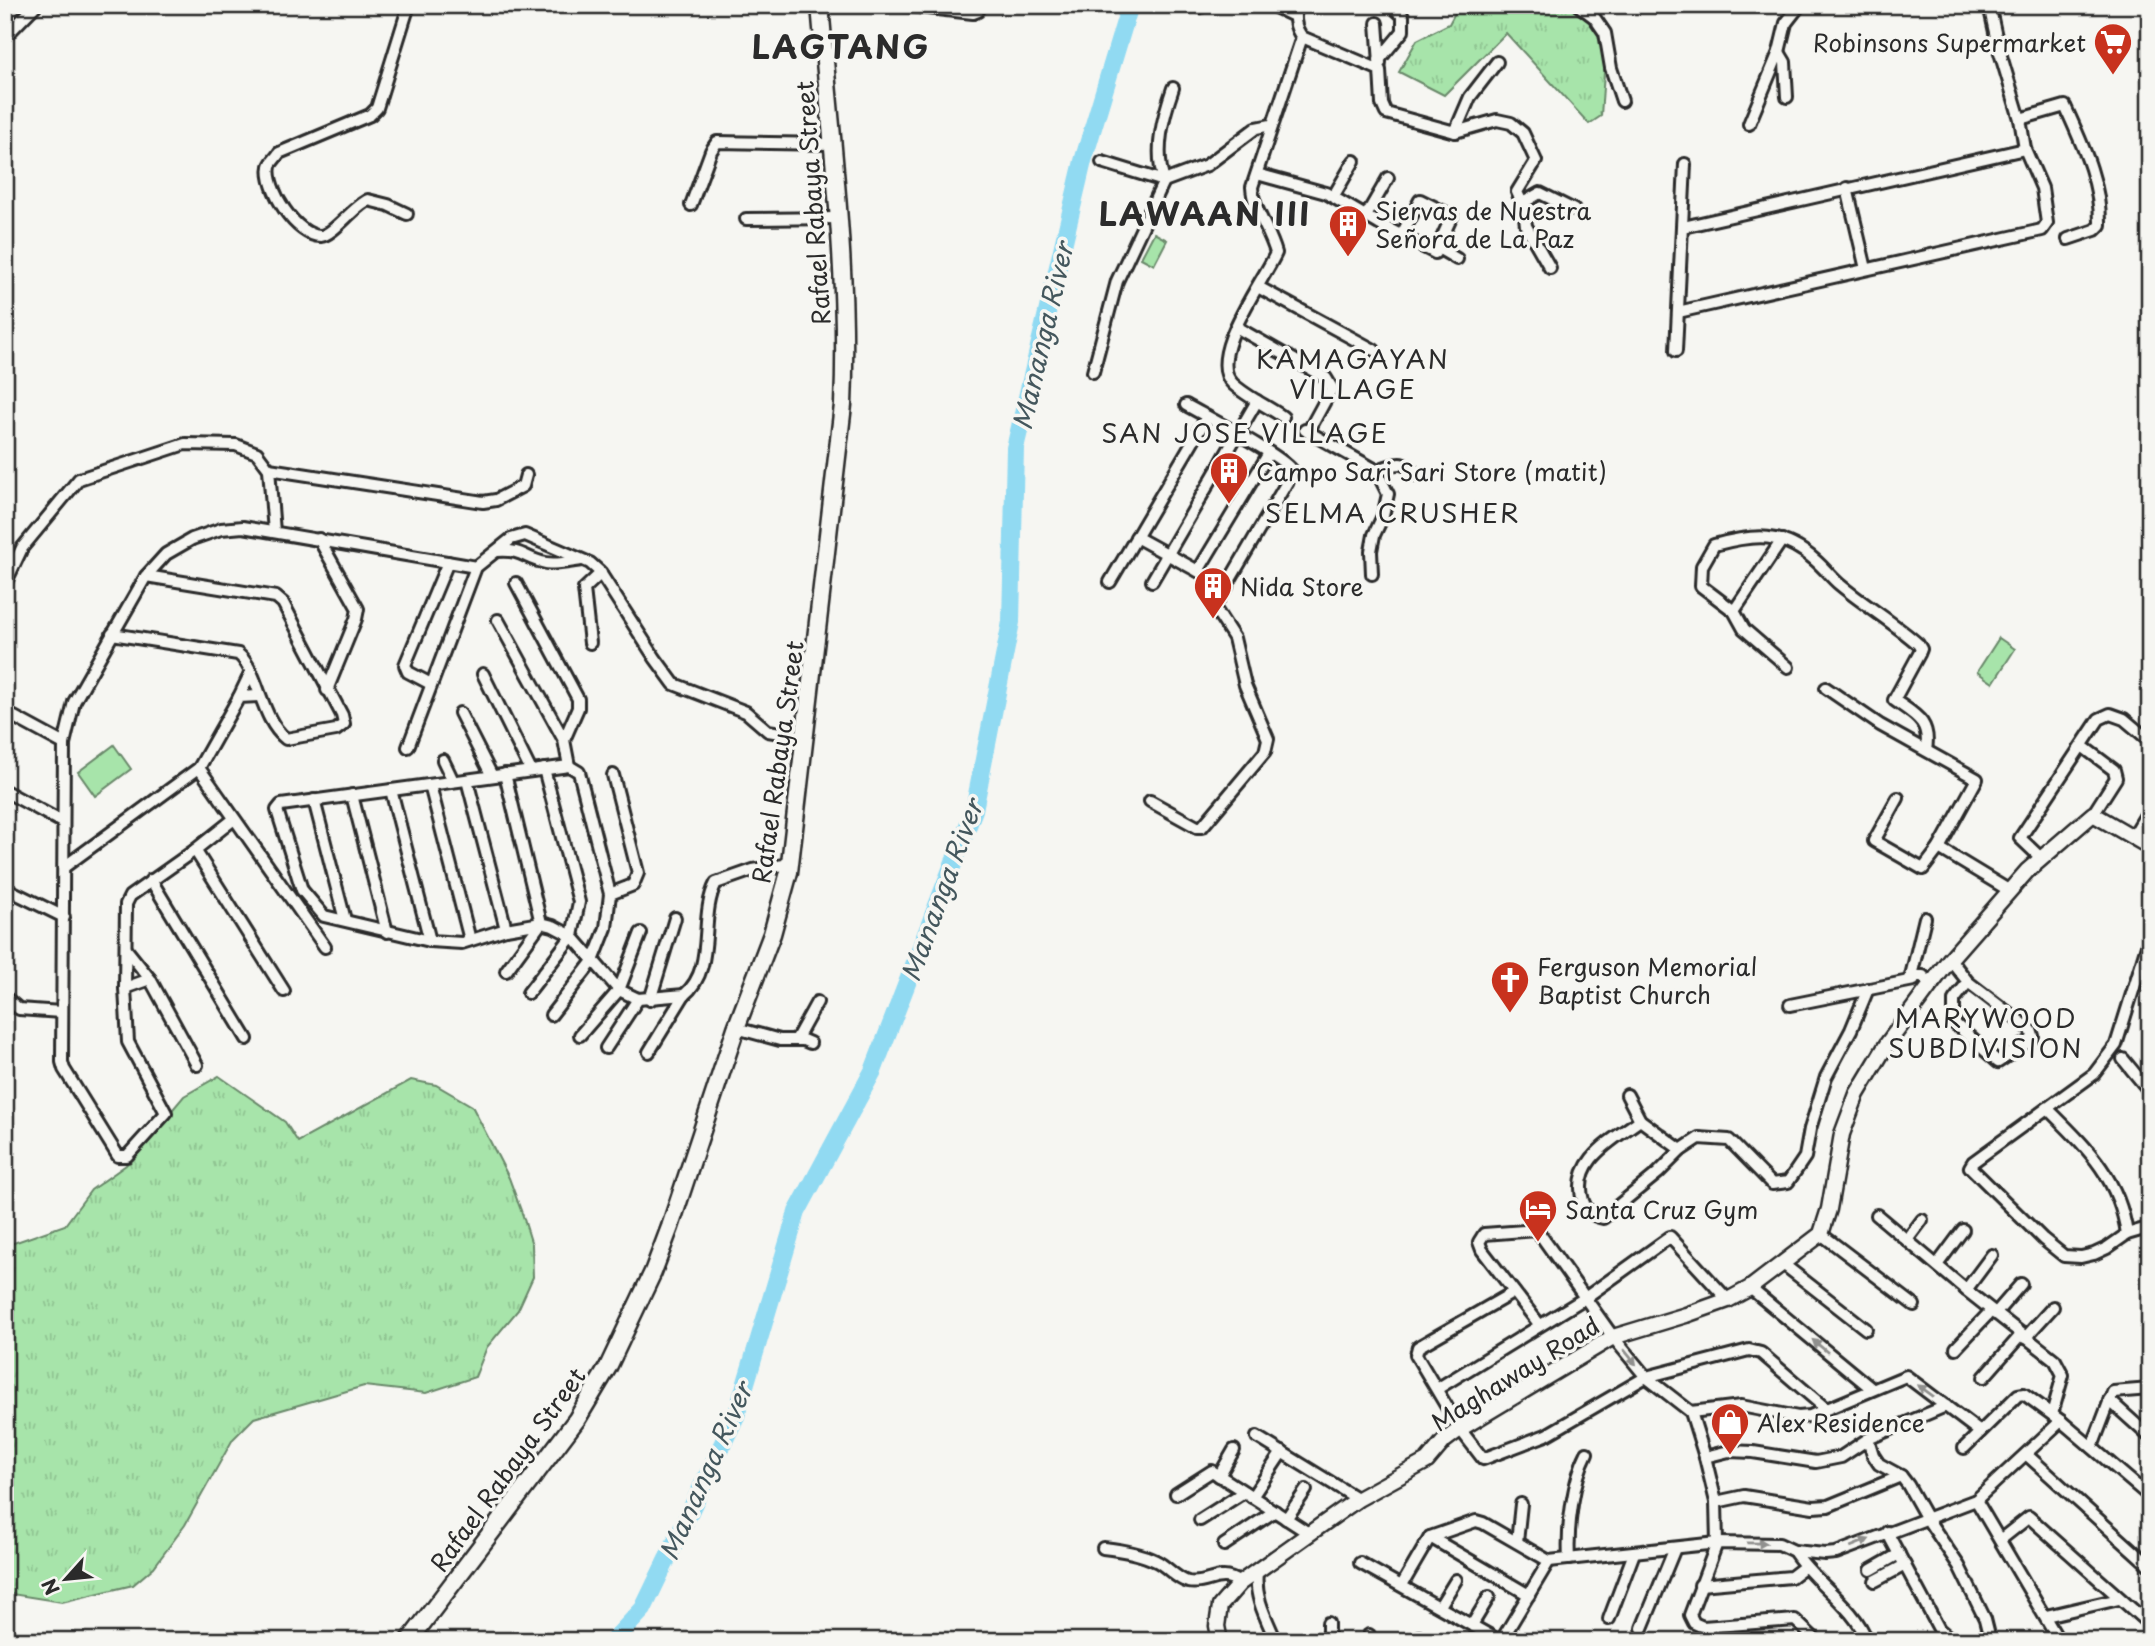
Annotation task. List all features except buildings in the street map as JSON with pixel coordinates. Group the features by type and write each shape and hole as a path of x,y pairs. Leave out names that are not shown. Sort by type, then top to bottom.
{"main road":[{"name":"Rafael Rabaya Street","path":"409,1641 577,1419 608,1367 653,1272 670,1227 736,1028 772,934 790,864 843,405 845,302 820,5"}],"street":[{"path":"5,37 36,5"},
{"path":"407,214 368,200 352,210 328,234 319,236 301,230 291,219 271,183 270,165 279,153 370,115 377,108 409,5"},
{"path":"900,5 973,13 978,11 981,5"},
{"path":"1271,5 1295,10 1296,27 1302,37 1380,65"},
{"path":"1380,65 1403,31 1403,16 1391,5"},
{"path":"1578,5 1594,18 1605,33 1611,68 1622,100"},
{"path":"1749,124 1779,52 1786,23 1800,5"},
{"path":"1678,312 2042,230 2047,223 2042,188 2025,149 2020,119 1998,46 1991,14 1993,5"},
{"path":"1377,23 1382,104 1387,113 1455,132 1497,120 1511,123 1523,132 1536,161 1517,192 1526,226 1550,268"},
{"path":"1283,416 1231,383 1225,371 1225,354 1236,327 1276,253 1272,237 1252,200 1252,187 1302,37"},
{"path":"1779,52 1785,62 1787,97"},
{"path":"1455,132 1469,97 1497,62"},
{"path":"1093,372 1117,282 1164,181 1160,164 1161,124 1173,88"},
{"path":"2020,119 2065,106 2088,157 2101,205 2100,225 2095,230 2068,239"},
{"path":"1102,162 1164,181 1207,165 1256,128 1271,125"},
{"path":"691,205 711,150 717,142 831,144"},
{"path":"1683,227 2025,149"},
{"path":"1333,197 1354,161"},
{"path":"1676,351 1685,164"},
{"path":"1258,174 1333,197 1401,236 1435,253 1452,216 1420,200 1401,236"},
{"path":"1366,216 1388,178"},
{"path":"1847,188 1866,269"},
{"path":"1521,204 1540,193 1574,210"},
{"path":"746,219 838,218"},
{"path":"1438,248 1457,259"},
{"path":"1258,287 1374,350"},
{"path":"1236,327 1326,379 1332,388 1306,431 1376,470 1388,494 1383,516 1374,535 1371,551 1372,574"},
{"path":"1152,581 1257,401"},
{"path":"1150,801 1197,827 1202,827 1265,752 1268,740 1245,685 1234,638 1214,607 1292,478 1293,472 1291,467 1269,453 1186,405"},
{"path":"1110,582 1207,417"},
{"path":"5,584 22,548 79,479 185,444 236,445 257,453 270,469 274,532"},
{"path":"1198,571 1269,453"},
{"path":"1376,470 1400,463 1408,465 1416,475"},
{"path":"270,469 483,502 496,500 523,486 526,475"},
{"path":"234,819 130,896 126,904 125,988 128,1042 166,1113 127,1156 118,1156 62,1062 64,744 74,702 146,576 166,554 192,539 221,529 243,527 476,567"},
{"path":"408,747 476,567 516,537 525,535 590,563 601,573 674,684 746,712 768,730 804,737"},
{"path":"1136,537 1227,587"},
{"path":"1788,667 1744,629 1734,611 1701,586 1702,566 1714,545 1744,537 1782,540 1809,555 1839,584 1918,644 1921,649 1919,654 1894,701 1918,718 1925,727 1928,735 1926,750"},
{"path":"318,539 361,606 327,690"},
{"path":"1734,611 1782,540"},
{"path":"540,561 547,544"},
{"path":"497,551 518,551 540,561 559,564 581,560"},
{"path":"432,684 408,672 405,665 447,562"},
{"path":"590,643 584,589 601,573"},
{"path":"112,634 238,654 251,672 258,696 279,733 286,738 336,730 344,724 342,715 282,603 276,597 146,576"},
{"path":"516,583 578,699 578,708 564,740"},
{"path":"498,620 564,740 569,766"},
{"path":"64,867 199,768 251,672"},
{"path":"483,674 531,771"},
{"path":"1826,688 1880,725 1977,779 1939,848 1923,869 1874,841 1898,798"},
{"path":"239,697 258,696"},
{"path":"5,712 64,744"},
{"path":"460,713 492,776"},
{"path":"2042,859 2020,838 2099,719 2110,714 2124,719 2150,741"},
{"path":"1790,1005 1921,980 1950,959 2027,871 2093,814 2116,778 2114,770 2082,746"},
{"path":"443,760 453,782"},
{"path":"551,1015 593,961 607,928 610,894 579,772 569,766 544,769 281,805 277,810 302,890 324,916 430,941 462,943 506,929 541,923 572,936 593,961 619,990 644,1000 684,995"},
{"path":"199,768 325,947"},
{"path":"528,993 572,936 579,902 544,769"},
{"path":"505,774 541,923 506,971"},
{"path":"610,894 633,886 638,873 613,775"},
{"path":"467,779 506,929"},
{"path":"430,785 470,940"},
{"path":"391,790 430,941"},
{"path":"5,792 62,822"},
{"path":"352,795 387,932"},
{"path":"314,800 345,920"},
{"path":"2132,838 2150,808"},
{"path":"2093,814 2150,847"},
{"path":"1939,848 2010,891"},
{"path":"195,850 284,990"},
{"path":"649,1052 684,995 692,989 698,978 711,892 716,883 753,870 790,864"},
{"path":"151,880 247,1039"},
{"path":"5,888 64,917"},
{"path":"606,1048 644,1000 675,918"},
{"path":"1914,1305 1821,1234 1829,1209 1842,1134 1857,1094 1921,980 1925,918"},
{"path":"580,1035 619,990 641,933"},
{"path":"2144,1229 2127,1234 2094,1254 2081,1257 2064,1256 1970,1167 1973,1162 2094,1074 2116,1045 2150,936"},
{"path":"126,948 150,979 197,1065"},
{"path":"1950,959 1968,982 2031,1030 2032,1038 1998,1062 1955,1023 1954,1000 1968,982"},
{"path":"125,988 150,979"},
{"path":"1640,1120 1591,1157 1582,1174 1581,1191 1585,1206 1594,1216 1603,1218 1618,1208 1681,1150 1699,1138 1729,1140 1772,1184 1788,1182 1805,1157 1810,1129 1826,1077 1851,1030 1868,989"},
{"path":"5,997 19,1009 61,1012"},
{"path":"796,1040 817,1002"},
{"path":"736,1028 780,1040 810,1043"},
{"path":"2123,1059 2145,1078 2150,1092"},
{"path":"1627,1095 1640,1120 1681,1150"},
{"path":"2047,1108 2094,1157 2107,1175 2124,1214 2127,1234"},
{"path":"1402,1585 1430,1537 1476,1521 1549,1561 1717,1543 1779,1544 1794,1551 1825,1554 1836,1553 1976,1500 2027,1455 2057,1418 2063,1375 2055,1360 2023,1337 1877,1214"},
{"path":"1906,1240 1922,1220"},
{"path":"1539,1324 1482,1250 1479,1242 1484,1234 1537,1230 1613,1337 1646,1377 1691,1412 1716,1502 1717,1543 1690,1615 1695,1623 1703,1627 1795,1620 1817,1641"},
{"path":"1937,1265 1963,1230"},
{"name":"Maghaway Road","path":"1220,1641 1217,1626 1220,1606 1240,1583 1358,1499 1427,1461 1444,1441 1460,1429 1613,1337 1728,1300 1750,1288 1821,1234"},
{"path":"1437,1389 1585,1298 1670,1237 1728,1300"},
{"path":"1966,1290 1993,1255"},
{"path":"1783,1264 1866,1329"},
{"path":"1956,1348 2021,1284"},
{"path":"1750,1288 1872,1389"},
{"path":"1514,1292 1418,1347 1416,1355 1460,1429 1480,1456 1487,1458 1546,1434 1646,1377 1749,1350 1760,1353 1825,1408"},
{"path":"1984,1377 2053,1307"},
{"path":"1691,1412 1750,1406 1798,1417 1810,1416 1906,1376 1980,1432"},
{"path":"2111,1396 2150,1388"},
{"path":"1964,1448 2018,1395 2024,1394 2057,1418 2150,1497"},
{"path":"2092,1447 2111,1396"},
{"path":"2111,1396 2150,1437"},
{"path":"1705,1457 1729,1451 1754,1452 1816,1462 1841,1457 1868,1439 1946,1406"},
{"path":"1258,1437 1358,1499"},
{"path":"1868,1439 1879,1464 1901,1476 1958,1566 1985,1619 1988,1631 1985,1641"},
{"path":"1219,1476 1234,1450"},
{"path":"1200,1520 1248,1494 1282,1452"},
{"path":"1570,1559 1567,1534 1578,1470 1587,1453"},
{"path":"2027,1455 2150,1566"},
{"path":"1176,1494 1212,1471 1310,1534"},
{"path":"1716,1502 1744,1496 1813,1507 1828,1506 1901,1476"},
{"path":"1286,1519 1306,1490"},
{"path":"1976,1500 2059,1641"},
{"path":"1517,1542 1521,1504"},
{"path":"1224,1545 1275,1511"},
{"path":"2000,1540 2029,1517 2150,1625"},
{"path":"1887,1532 1939,1629 1953,1641"},
{"path":"1430,1537 1530,1595"},
{"path":"1103,1548 1136,1553 1157,1561 1185,1581 1195,1583 1219,1576 1231,1577 1240,1583"},
{"path":"1642,1628 1675,1548"},
{"path":"1794,1551 1804,1567 1858,1622 1867,1641"},
{"path":"1609,1619 1634,1553"},
{"path":"1871,1570 1899,1554"},
{"path":"1360,1563 1501,1641 1549,1561"},
{"path":"1875,1581 1905,1565"},
{"path":"1700,1585 1791,1577 1804,1567"},
{"path":"1257,1572 1260,1605 1276,1641"},
{"path":"1440,1606 1456,1580"},
{"path":"1472,1625 1489,1597"},
{"path":"2046,1616 2119,1599"},
{"path":"1327,1641 1328,1623"}],"green space":[{"path":"1459,5 1583,5 1607,29 1601,116 1589,124 1506,33 1444,95 1399,72 1417,40 1449,24"},
{"path":"1154,233 1167,240 1154,265 1141,258"},
{"path":"1999,638 2015,649 1993,683 1977,672"},
{"path":"114,745 131,769 95,796 78,772"},
{"path":"219,1076 285,1122 298,1142 411,1080 436,1085 472,1106 509,1178 523,1216 532,1245 533,1277 518,1310 487,1347 475,1377 426,1393 364,1386 254,1418 233,1439 185,1525 154,1567 133,1585 62,1602 5,1593 5,1246 65,1225 91,1190 126,1165 184,1096"}],"waterway":[{"name":"Mananga River","path":"613,1641 643,1609 736,1416 797,1212 873,1071 974,810 1011,622 1015,448 1083,161 1130,5"}],"place":[{"name":"Robinsons Supermarket","path":"2113,76"},
{"name":"Siervas de Nuestra Señora de La Paz","path":"1348,258"},
{"name":"Campo Sari Sari Store (matit)","path":"1229,505"},
{"name":"Nida Store","path":"1213,620"},
{"name":"Ferguson Memorial Baptist Church","path":"1510,1014"},
{"name":"Santa Cruz Gym","path":"1538,1243"},
{"name":"Alex Residence","path":"1730,1456"}],"district":[{"name":"LAGTANG","path":"841,46"},
{"name":"LAWAAN III","path":"1205,213"},
{"name":"KAMAGAYAN VILLAGE","path":"1353,373"},
{"name":"SAN JOSE VILLAGE","path":"1245,432"},
{"name":"SELMA CRUSHER","path":"1393,512"},
{"name":"MARYWOOD SUBDIVISION","path":"1986,1032"}]}
